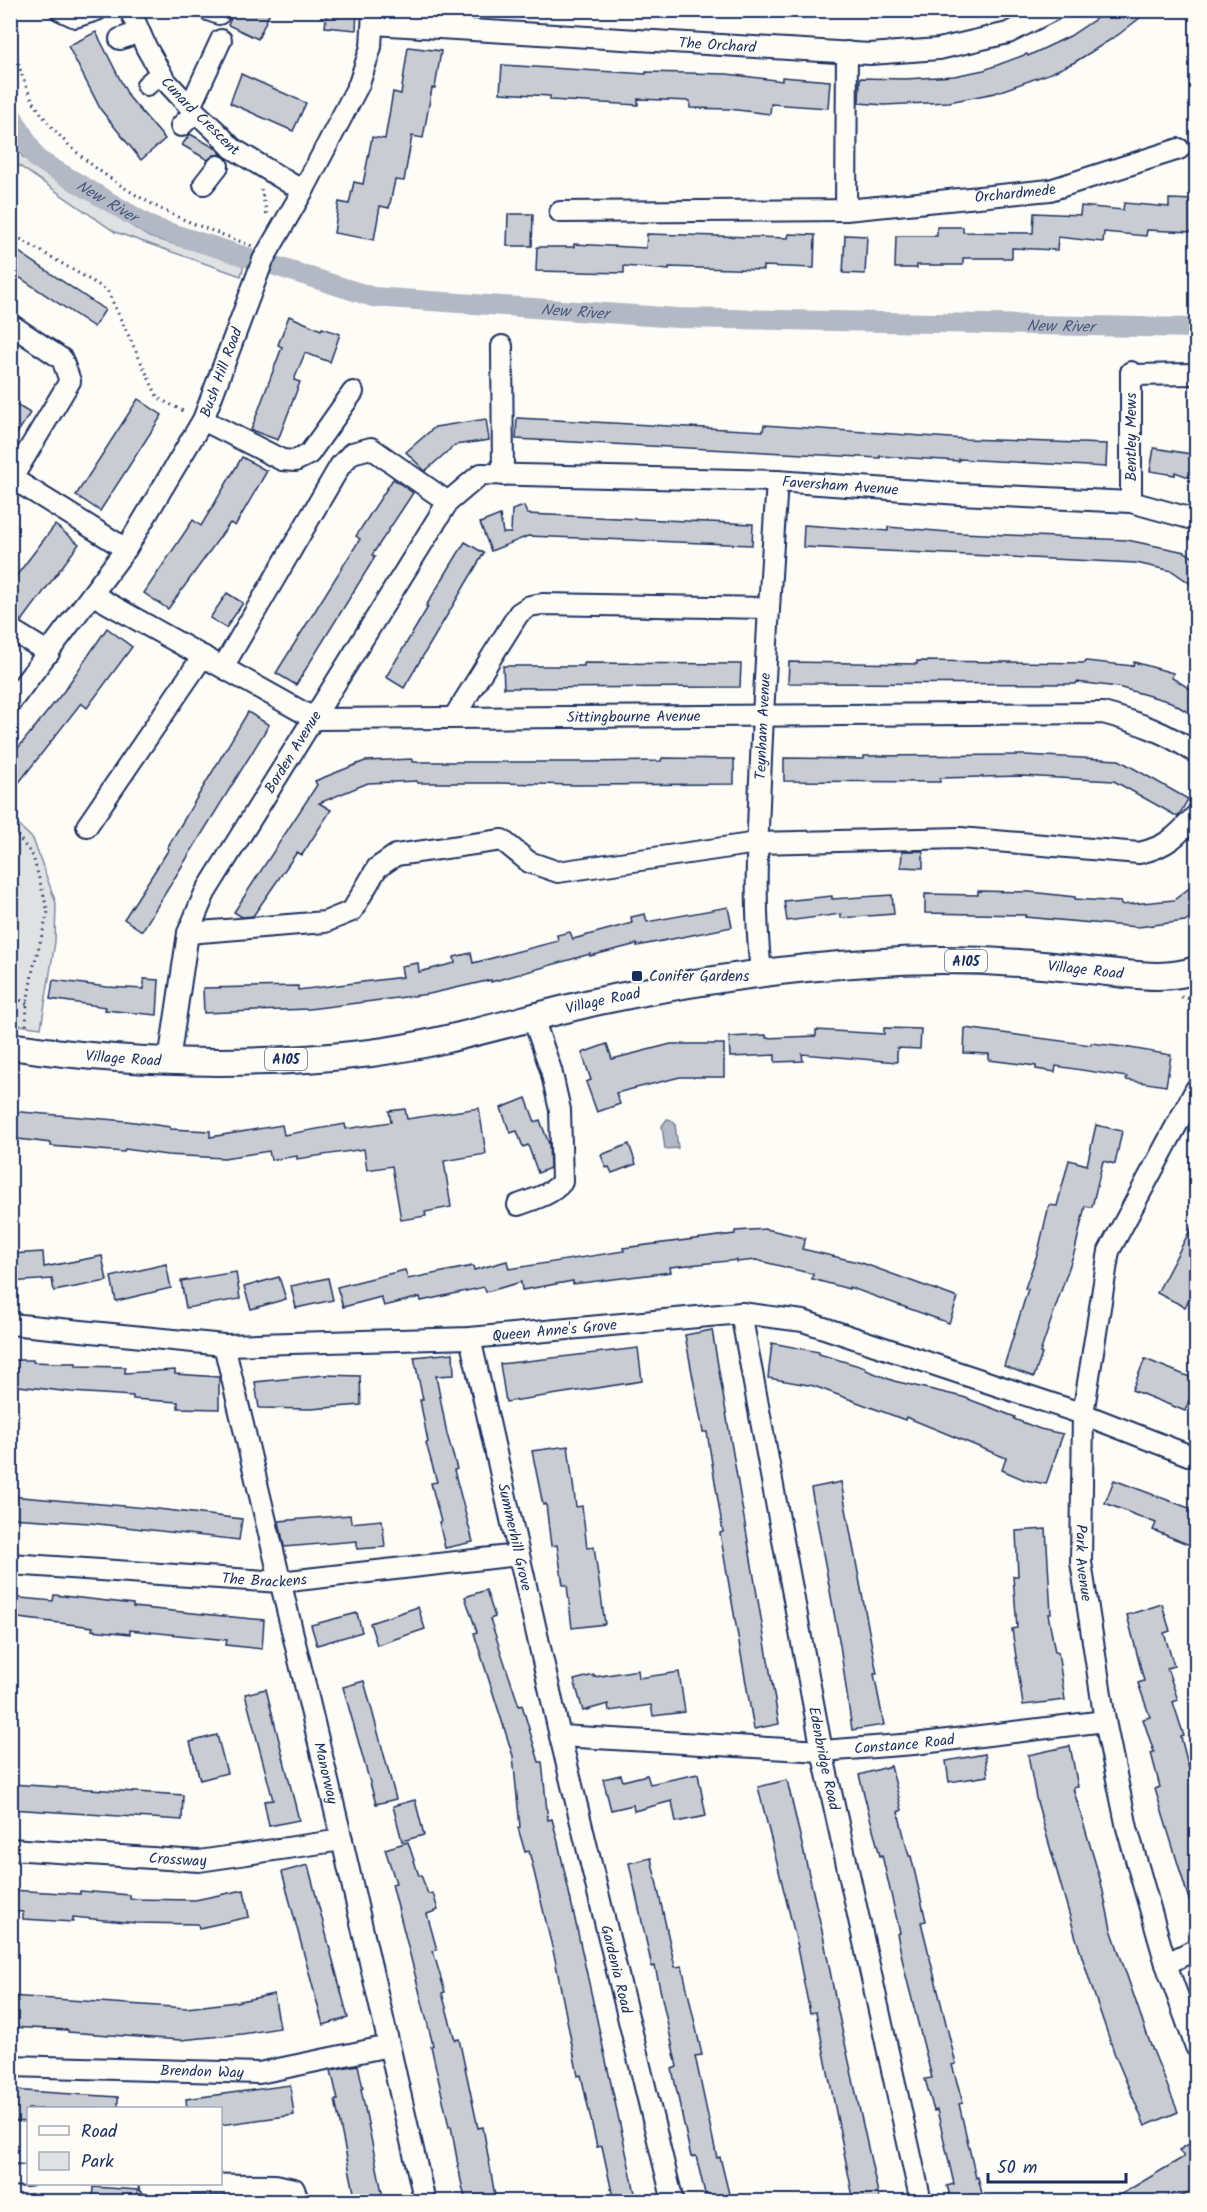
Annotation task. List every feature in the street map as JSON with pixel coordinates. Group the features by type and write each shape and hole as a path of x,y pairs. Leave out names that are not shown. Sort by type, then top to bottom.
{"main road":[{"name":"Village Road","path":"10,1046 169,1061 285,1059 372,1053 454,1038 675,986 761,972 866,963 946,960 1016,963 1164,977 1197,970"}],"street":[{"path":"60,10 75,17 97,10"},
{"name":"Cunard Crescent","path":"130,10 154,79 193,110 225,156 257,164 304,189"},
{"name":"The Orchard","path":"373,17 870,54 939,49 1008,33 1053,10"},
{"name":"Bush Hill Road","path":"10,703 126,549 203,420 254,284 259,255 304,189 359,84 370,47 373,17"},
{"path":"120,39 139,32"},
{"path":"181,126 193,110 220,40"},
{"path":"846,210 847,52"},
{"name":"Orchardmede","path":"560,212 846,210 1050,190 1179,149"},
{"path":"204,184 225,156"},
{"path":"10,324 62,359 70,381 11,477 126,549"},
{"path":"502,346 503,475"},
{"name":"Bentley Mews","path":"1131,502 1131,373 1197,374"},
{"path":"203,420 282,460 295,461 309,454 353,392"},
{"path":"223,667 340,466 352,453 371,448 447,502"},
{"name":"Faversham Avenue","path":"481,474 777,481 959,494 1131,502 1197,520"},
{"name":"Borden Avenue","path":"169,1061 188,933 205,893 447,502 481,474"},
{"name":"Teynham Avenue","path":"761,972 757,843 768,608 777,481"},
{"name":"Sittingbourne Avenue","path":"93,595 315,718 1103,713 1140,723 1173,737 1197,753"},
{"path":"454,717 519,613 530,606 542,604 768,608"},
{"path":"10,629 49,653"},
{"path":"87,826 203,656"},
{"path":"188,933 325,922 352,911 377,868 396,855 502,840 529,862 558,872 757,843 960,838 1139,853 1156,849 1175,837 1197,815"},
{"path":"518,1205 556,1189 562,1182 563,1169 560,1110 551,1070 532,1018"},
{"name":"Park Avenue","path":"1197,1089 1109,1251 1083,1414 1081,1562 1105,1721 1127,1828 1166,1964 1197,2048"},
{"name":"Queen Anne's Grove","path":"10,1324 224,1346 470,1338 741,1313 803,1321 1083,1414 1197,1458"},
{"name":"Edenbridge Road","path":"741,1313 822,1751 921,2202"},
{"name":"Summerhill Grove","path":"470,1338 560,1736"},
{"name":"Manorway","path":"224,1346 342,1840 425,2202"},
{"name":"The Brackens","path":"10,1564 280,1582 518,1555"},
{"name":"Constance Road","path":"560,1736 822,1751 914,1744 1105,1721"},
{"name":"Gardenia Road","path":"560,1736 673,2202"},
{"name":"Crossway","path":"10,1849 199,1861 342,1840"},
{"path":"1166,1964 1197,1949"},
{"name":"Brendon Way","path":"10,2066 259,2073 389,2046"},
{"path":"10,2175 27,2176"},
{"path":"157,2190 275,2185 294,2189 299,2202"}],"path":[{"path":"10,16 23,79 37,107 67,146 100,171 163,210 253,246 259,255"},
{"path":"257,164 269,223"},
{"path":"10,233 107,290 158,398 203,420"},
{"path":"10,826 33,856 48,912 33,969 26,1026"},
{"path":"10,993 27,1004"}],"green space":[{"path":"11,137 23,157 149,237 244,264 241,276 115,232 11,160"},
{"path":"10,817 33,839 56,903 55,942 41,1028 11,1024"}],"shaded area":[{"path":"667,1119 675,1124 678,1148 665,1149 662,1126"}],"building":[{"path":"235,10 271,10 258,39 228,25"},
{"path":"327,10 357,10 356,30 325,27"},
{"path":"1109,10 1150,10 1118,35 1075,62 995,93 949,102 884,105 859,103 860,78 905,79 954,76 984,70 1027,54 1028,56 1070,36"},
{"path":"96,32 129,97 165,139 141,160 101,110 68,46"},
{"path":"408,47 441,51 423,138 412,136 404,181 395,180 389,208 380,206 374,240 334,233 339,202 349,204 354,182 363,184 372,137 385,139 393,92 401,94"},
{"path":"502,65 646,74 646,72 727,74 782,81 782,77 830,81 828,108 771,104 770,114 729,109 690,108 690,101 638,99 638,105 550,100 550,96 500,93"},
{"path":"241,74 306,103 293,131 230,103"},
{"path":"190,134 217,149 222,155 214,155 208,160 182,145"},
{"path":"1169,199 1194,200 1193,232 1147,230 1146,236 1104,232 1103,242 1058,237 1057,250 1012,248 1012,258 963,258 963,265 917,265 917,268 895,268 896,236 937,236 937,227 963,227 963,232 1033,233 1034,213 1080,215 1081,206 1123,210 1124,203 1169,207"},
{"path":"508,214 533,214 532,246 507,246"},
{"path":"647,234 788,238 789,234 815,235 814,268 763,266 763,270 669,267 669,270 624,266 624,273 536,271 537,247 574,247 574,244 646,248"},
{"path":"845,235 867,236 865,274 843,273"},
{"path":"10,246 105,310 94,327 10,271"},
{"path":"289,316 321,330 322,328 340,334 330,362 305,353 294,380 300,382 278,440 251,430 282,347 278,345"},
{"path":"138,399 162,415 100,511 76,495"},
{"path":"10,401 30,413 10,445"},
{"path":"517,418 763,431 764,425 965,439 1107,444 1106,467 516,439"},
{"path":"486,419 489,440 455,445 425,471 406,452 435,427"},
{"path":"1154,448 1197,455 1197,480 1175,472 1175,475 1150,471"},
{"path":"242,457 267,471 235,526 230,523 168,609 144,593 193,520 201,526"},
{"path":"393,479 413,493 372,555 375,557 296,685 276,673 360,539 356,536"},
{"path":"524,506 527,514 753,524 752,545 528,536 491,551 480,523 500,515 503,533 511,533 512,510"},
{"path":"55,525 79,544 22,621 10,612 10,584"},
{"path":"804,525 888,531 888,527 961,533 1127,540 1185,552 1197,560 1197,588 1172,571 1136,563 803,547"},
{"path":"465,542 484,553 404,688 386,677"},
{"path":"227,593 243,603 226,628 210,618"},
{"path":"107,628 132,647 87,708 81,703 10,794 10,758 64,691"},
{"path":"917,661 1085,663 1086,661 1133,666 1134,662 1173,673 1172,678 1197,693 1197,718 1171,702 1118,687 1077,682 1076,684 788,683 789,662 917,664"},
{"path":"584,663 741,664 740,687 504,688 503,666 584,666"},
{"path":"248,712 269,725 142,931 124,919 169,849 167,848"},
{"path":"1025,755 1119,760 1188,799 1178,817 1114,781 1021,776 940,778 940,782 784,781 784,758 864,759 864,756"},
{"path":"662,758 734,759 734,784 574,785 417,783 417,781 368,783 319,803 331,810 302,855 297,852 253,916 242,917 234,912 317,785 315,781 365,761 412,759 412,762 582,762 661,761"},
{"path":"902,851 923,851 923,868 901,867"},
{"path":"1197,882 1197,913 1185,921 1138,927 1025,917 1026,915 925,913 925,894 978,895 978,891 1030,892 1075,897 1075,899 1121,902 1121,905 1174,900"},
{"path":"892,895 894,914 841,918 841,914 787,921 784,901 832,896 832,899"},
{"path":"728,907 732,927 637,946 637,944 590,956 590,954 491,982 491,980 429,994 309,1009 204,1013 203,988 298,986 298,990 403,977 401,966 418,963 419,972 455,963 454,957 471,953 473,963 558,941 557,935 570,932 573,939 632,923 631,917 645,914 647,922"},
{"path":"144,979 159,980 157,1015 105,1010 106,1007 50,999 53,980 144,989"},
{"path":"884,1028 921,1029 920,1049 897,1048 897,1062 802,1054 803,1061 775,1062 775,1055 730,1057 729,1037 816,1036 816,1030 884,1034"},
{"path":"965,1028 1091,1045 1091,1043 1124,1047 1171,1055 1166,1086 1126,1080 1127,1077 1056,1066 1055,1072 1036,1069 1036,1066 989,1060 989,1054 964,1053"},
{"path":"607,1044 612,1059 671,1044 724,1044 724,1077 680,1077 616,1093 620,1104 597,1112 586,1082 591,1080 582,1053"},
{"path":"526,1098 535,1122 540,1120 549,1144 550,1168 538,1173 528,1145 523,1147 517,1131 510,1133 501,1108"},
{"path":"479,1108 486,1154 444,1161 451,1207 425,1212 426,1216 401,1220 392,1166 367,1170 364,1149 297,1159 297,1156 271,1160 269,1151 224,1158 167,1155 125,1149 124,1152 51,1146 51,1143 10,1138 10,1111 127,1121 170,1127 170,1129 210,1131 210,1137 282,1125 284,1135 345,1124 346,1129 391,1122 389,1111 405,1109 407,1119"},
{"path":"1096,1125 1122,1131 1115,1164 1103,1161 1092,1207 1085,1206 1075,1250 1034,1377 1004,1366 1028,1289 1025,1288 1038,1252 1049,1205 1057,1206 1069,1160 1087,1165"},
{"path":"629,1144 636,1164 612,1173 609,1167 606,1168 601,1155"},
{"path":"1197,1217 1197,1284 1185,1307 1157,1293"},
{"path":"766,1229 805,1238 802,1249 862,1263 958,1298 949,1323 849,1287 849,1289 812,1279 813,1274 756,1260 670,1267 671,1272 573,1284 573,1281 522,1290 521,1282 486,1292 484,1287 421,1301 420,1297 384,1306 381,1297 343,1307 337,1287 405,1270 408,1279 473,1266 474,1270 507,1261 509,1269 624,1251 623,1248 735,1234 735,1231"},
{"path":"43,1252 44,1267 102,1256 107,1281 54,1291 52,1279 10,1282 10,1254"},
{"path":"166,1264 171,1288 116,1301 111,1277"},
{"path":"236,1272 240,1299 186,1308 181,1281"},
{"path":"279,1277 286,1299 251,1309 244,1287"},
{"path":"328,1278 333,1300 296,1308 291,1286"},
{"path":"712,1330 779,1724 754,1729 720,1533 723,1532 707,1432 703,1432 685,1335"},
{"path":"772,1343 819,1352 819,1354 866,1368 866,1370 894,1381 963,1397 1040,1429 1063,1434 1046,1484 1025,1480 1002,1470 1006,1458 906,1417 905,1420 814,1386 768,1378"},
{"path":"638,1348 642,1381 506,1402 500,1364"},
{"path":"453,1353 454,1375 436,1376 447,1434 457,1469 454,1470 473,1542 445,1548 431,1483 437,1482 426,1443 428,1442 420,1400 423,1400 414,1357"},
{"path":"1145,1359 1197,1380 1185,1411 1132,1390"},
{"path":"10,1360 76,1363 76,1366 125,1367 125,1373 175,1370 175,1374 219,1377 219,1409 178,1408 178,1402 10,1385"},
{"path":"324,1375 360,1376 361,1405 311,1409 259,1408 255,1382"},
{"path":"568,1446 576,1507 582,1506 587,1548 594,1547 605,1624 572,1628 567,1585 563,1585 557,1545 551,1546 546,1504 543,1505 532,1451"},
{"path":"1114,1480 1197,1511 1197,1548 1153,1530 1156,1523 1105,1503"},
{"path":"841,1482 877,1674 874,1674 884,1725 852,1730 840,1645 811,1488"},
{"path":"10,1496 242,1519 239,1540 90,1523 10,1518"},
{"path":"350,1515 351,1523 382,1520 385,1547 357,1549 357,1541 284,1547 279,1521"},
{"path":"1046,1529 1051,1614 1048,1614 1055,1652 1058,1652 1065,1700 1023,1705 1012,1629 1017,1628 1013,1576 1018,1576 1016,1531"},
{"path":"486,1590 495,1617 490,1619 519,1706 522,1705 539,1762 542,1762 548,1820 552,1819 558,1842 637,2202 614,2202 602,2146 597,2147 581,2075 578,2076 555,1959 529,1851 525,1852 518,1828 520,1827 513,1756 465,1597"},
{"path":"54,1595 133,1604 133,1607 264,1620 262,1649 226,1645 227,1640 130,1630 130,1634 92,1630 93,1627 10,1617 10,1597 53,1601"},
{"path":"1162,1604 1170,1631 1164,1633 1174,1666 1167,1668 1178,1700 1173,1702 1184,1736 1181,1737 1197,1801 1197,1913 1193,1913 1155,1789 1160,1787 1151,1753 1154,1752 1143,1719 1150,1717 1138,1683 1144,1681 1127,1615"},
{"path":"418,1607 425,1629 377,1645 370,1623"},
{"path":"357,1613 362,1632 317,1645 311,1625"},
{"path":"638,1670 639,1678 679,1672 685,1712 653,1716 651,1705 609,1711 608,1704 583,1711 574,1680 594,1675 594,1677"},
{"path":"364,1681 396,1799 376,1804 343,1687"},
{"path":"266,1689 299,1820 269,1826 264,1801 273,1800 245,1694"},
{"path":"217,1735 227,1773 200,1780 190,1742"},
{"path":"1070,1746 1078,1787 1073,1788 1101,1882 1111,1929 1150,2043 1178,2112 1145,2126 1115,2055 1094,1994 1036,1798 1028,1755"},
{"path":"985,1754 988,1776 949,1782 946,1761"},
{"path":"891,1766 902,1810 898,1812 926,1921 921,1922 956,2064 952,2065 963,2103 959,2104 976,2178 978,2177 984,2202 952,2202 947,2186 954,2184 937,2110 934,2111 925,2079 932,2078 905,1972 897,1934 900,1933 882,1855 880,1856 859,1775"},
{"path":"698,1774 706,1816 676,1822 672,1801 634,1811 633,1805 611,1810 603,1779 621,1775 623,1781 647,1775 650,1784"},
{"path":"787,1780 880,2202 854,2202 816,2012 810,2013 798,1947 758,1787"},
{"path":"10,1784 183,1795 182,1820 10,1809"},
{"path":"415,1800 424,1835 402,1841 393,1806"},
{"path":"408,1842 419,1876 421,1875 428,1894 433,1893 438,1910 427,1914 437,1950 433,1951 445,1992 442,1993 455,2040 459,2039 478,2128 483,2127 496,2202 466,2202 451,2126 449,2127 431,2046 433,2045 392,1884 396,1883 385,1849"},
{"path":"651,1858 675,1967 682,1966 702,2055 695,2056 717,2158 720,2157 731,2202 707,2202 696,2156 691,2157 672,2069 677,2067 629,1863"},
{"path":"308,1865 348,2018 323,2025 282,1872"},
{"path":"10,1890 80,1894 80,1891 130,1895 130,1899 195,1900 244,1890 249,1917 199,1928 198,1924 136,1923 73,1917 73,1922 23,1919 23,1912 10,1911"},
{"path":"274,1994 280,2028 242,2034 181,2040 10,2027 10,1996 187,2008 236,2002"},
{"path":"358,2065 384,2202 356,2202 335,2100 338,2100 331,2070"},
{"path":"290,2085 294,2115 222,2125 222,2107 187,2107 186,2099"},
{"path":"10,2090 118,2097 118,2107 27,2107 27,2122 10,2121"},
{"path":"1197,2139 1197,2187 1173,2202 1108,2202 1184,2157 1179,2150"},
{"path":"93,2187 138,2190 137,2202 92,2202"}],"waterway":[{"name":"New River","path":"10,112 37,159 152,227 373,297 678,318 1196,328"}],"place":[{"name":"Conifer Gardens","path":"637,976"}]}
